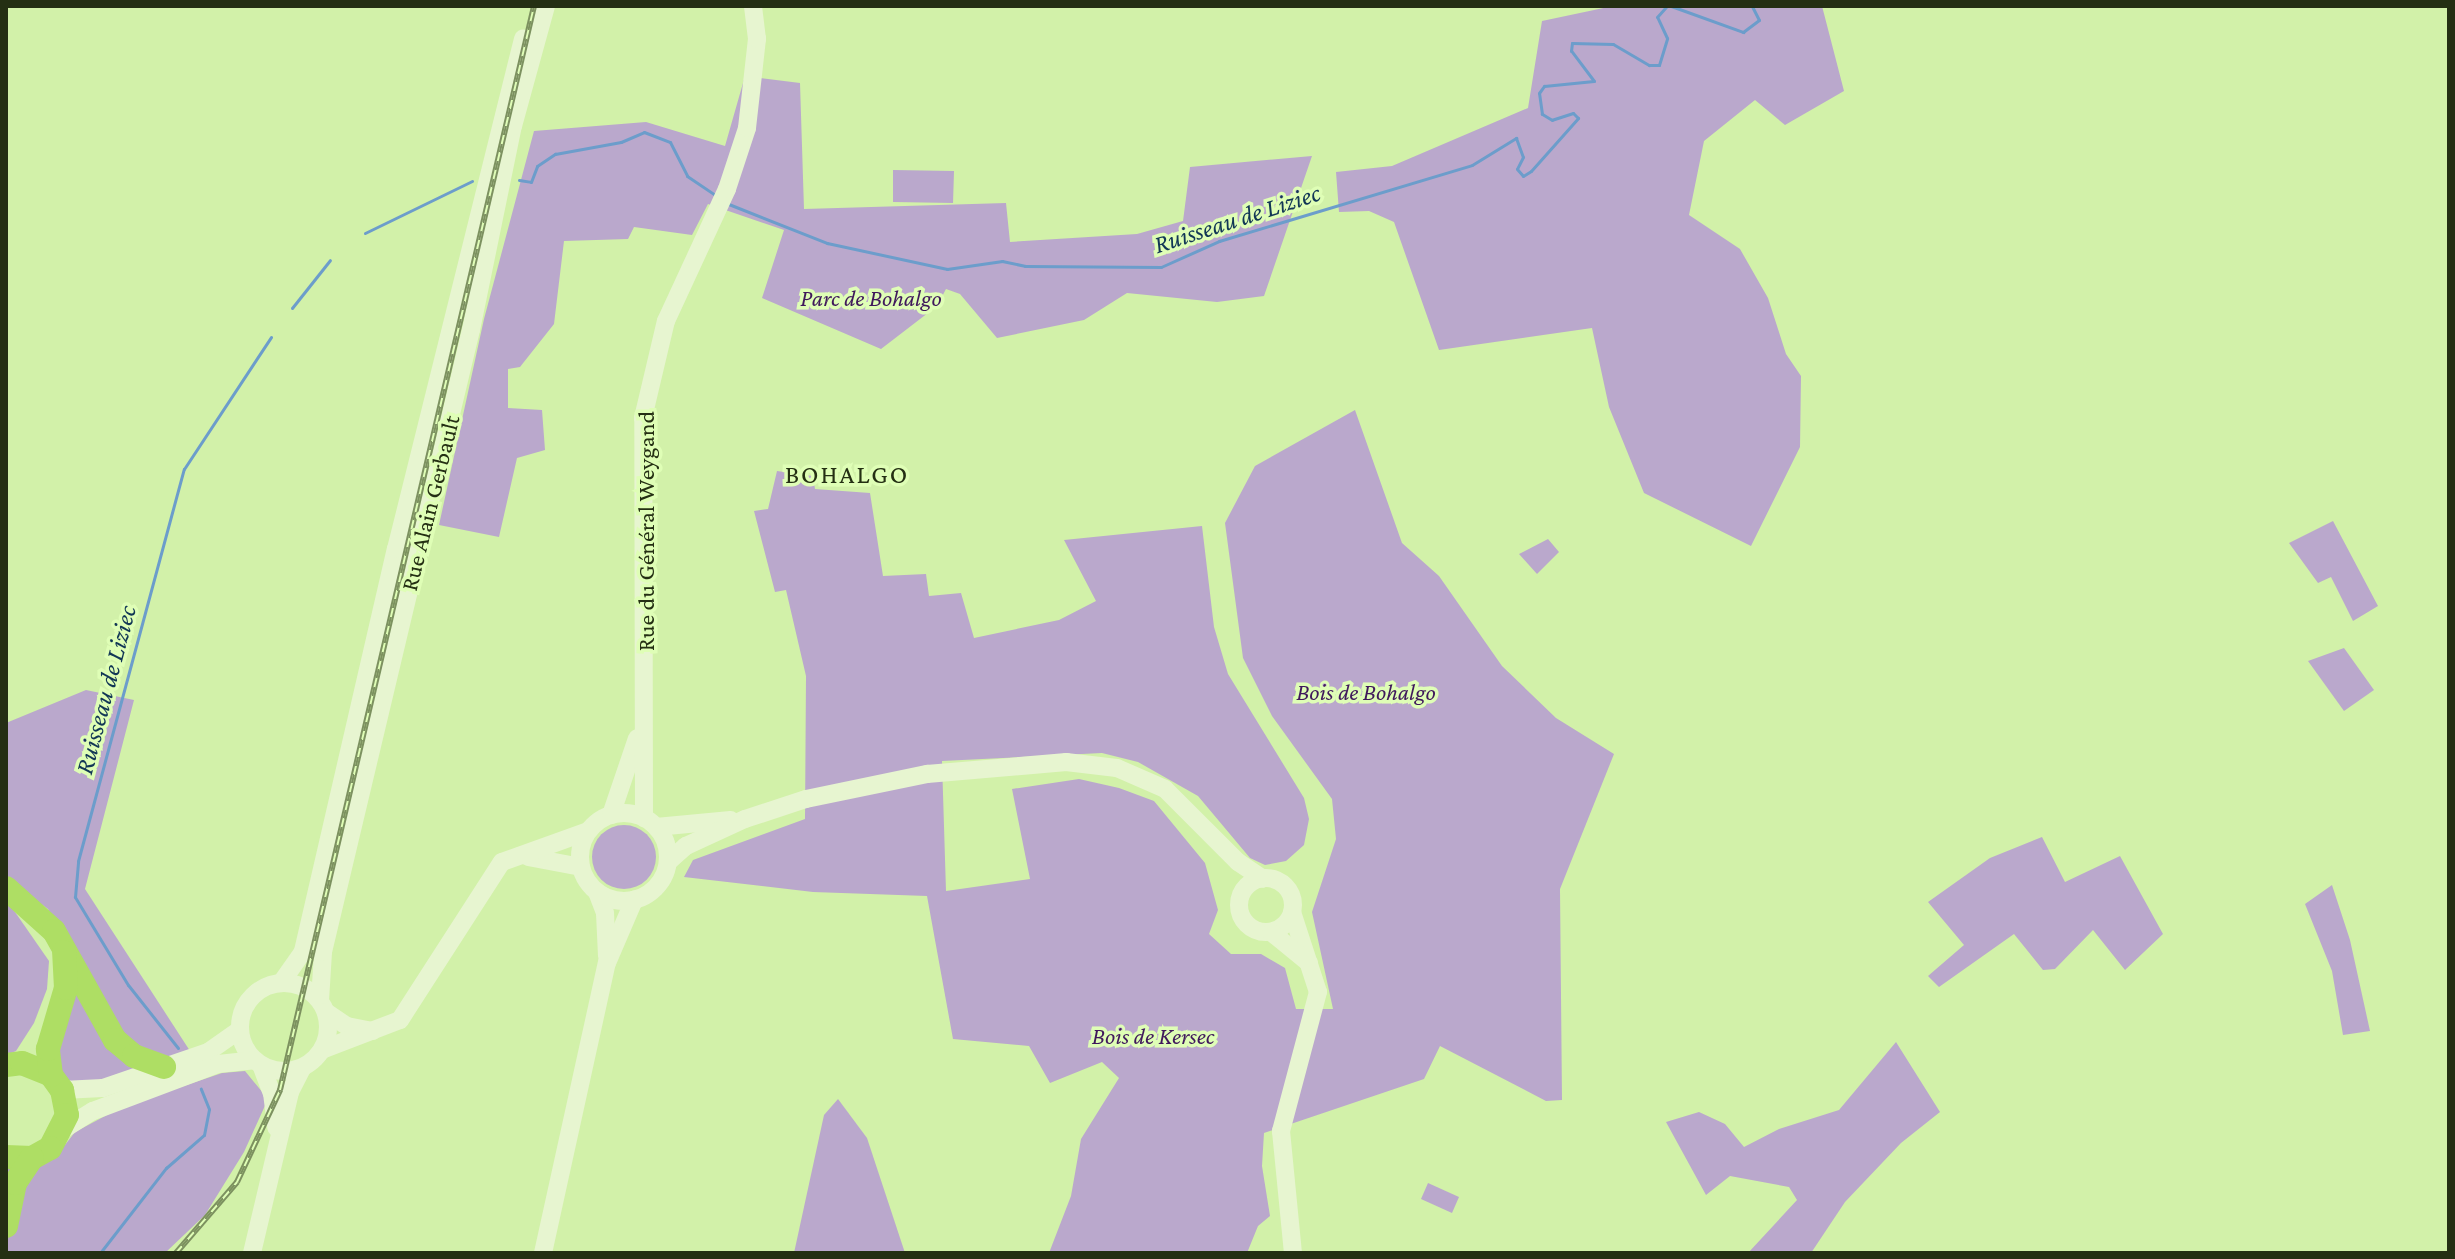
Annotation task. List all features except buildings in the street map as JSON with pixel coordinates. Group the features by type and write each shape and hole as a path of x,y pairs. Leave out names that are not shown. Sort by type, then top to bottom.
{"highway":[{"path":"6,888 42,917 115,1040 134,1056 164,1067"},
{"path":"6,1226 15,1183 32,1158 50,1148 64,1129 49,1038 66,988 62,946"},
{"path":"6,1065 37,1066 56,1082"},
{"path":"6,1157 32,1158"}],"street":[{"name":"Rue Alain Gerbault","path":"281,983 303,951 507,85 534,6"},
{"name":"Rue Alain Gerbault","path":"323,1007 323,952 471,330 513,126 546,6"},
{"name":"Rue du Général Weygand","path":"650,822 643,418 666,321 727,189 751,103 757,39 753,6"},
{"name":"Rue du Général Weygand","path":"611,815 636,742 646,692"},
{"path":"597,892 615,900 634,900 655,889 668,862 686,846 745,819 806,799 927,774 1093,763 1132,772 1165,789 1215,839 1263,879 1286,887 1310,964 1317,1004 1281,1131 1295,1248"},
{"path":"252,1253 290,1092 302,1068 324,1049 400,1020 491,873 513,855 588,831 611,815 650,822 745,819"},
{"path":"650,822 666,843 668,862"},
{"path":"588,831 581,867 597,892 605,913 607,963"},
{"path":"1215,839 1241,897 1240,909 1250,927 1271,932 1310,964"},
{"path":"513,855 581,867"},
{"path":"1241,897 1249,885 1263,879"},
{"path":"543,1253 607,963 634,900"},
{"path":"1271,932 1284,925 1292,912"},
{"path":"56,1082 103,1088 208,1052 240,1030 251,997 281,983 305,988 347,1026 375,1032"},
{"path":"323,1007 324,1049"},
{"path":"240,1030 257,1062 276,1117 265,1198"},
{"path":"64,1129 93,1111 218,1064 257,1062 284,1072 302,1068"}],"green space":[{"path":"1613,6 1822,6 1844,91 1785,125 1755,100 1704,141 1689,215 1740,249 1768,298 1786,354 1801,376 1800,447 1751,546 1644,493 1609,407 1592,328 1439,350 1394,222 1369,211 1339,212 1336,172 1392,166 1528,108 1542,21"},
{"name":"Parc de Bohalgo","path":"745,76 800,83 804,209 1006,203 1010,242 1137,234 1183,221 1190,167 1312,156 1264,296 1217,302 1127,293 1084,320 997,338 960,294 946,289 937,306 881,349 762,298 784,230 708,204 692,235 634,227 628,239 564,241 554,324 520,367 508,369 508,408 542,410 545,450 517,458 499,537 439,525 484,319 534,131 646,122 725,146"},
{"path":"893,170 954,171 953,203 893,202"},
{"path":"1355,410 1402,543 1439,576 1502,666 1556,718 1614,754 1560,889 1562,1100 1546,1101 1440,1046 1424,1079 1264,1133 1262,1166 1270,1216 1258,1226 1247,1253 1049,1253 1071,1196 1081,1139 1119,1078 1102,1062 1050,1083 1029,1046 953,1039 927,896 813,892 684,877 693,860 805,819 806,676 786,590 775,592 754,511 768,509 777,471 813,476 815,489 870,493 883,576 926,574 929,596 961,593 974,638 1059,620 1096,601 1064,540 1202,526 1214,627 1228,674 1304,798 1309,819 1304,845 1286,861 1265,865 1250,858 1198,796 1138,762 1102,753 942,761 946,891 1030,879 1012,789 1079,779 1119,788 1154,801 1205,863 1218,910 1209,934 1231,954 1261,954 1285,968 1296,1009 1333,1009 1312,912 1336,839 1332,799 1272,716 1243,658 1225,523 1255,466"},
{"path":"2333,521 2378,606 2353,621 2331,577 2318,583 2289,543"},
{"path":"1548,539 1559,552 1537,574 1519,554"},
{"path":"2344,648 2374,690 2344,711 2308,661"},
{"path":"86,690 134,700 85,889 190,1051 85,1086 63,1078 55,1061 68,943 48,909 6,878 6,723"},
{"path":"624,825 647,834 656,857 647,880 624,889 601,880 592,857 601,834"},
{"path":"2042,837 2065,882 2120,856 2163,934 2125,970 2093,930 2055,969 2043,970 2014,934 1939,987 1928,976 1964,945 1928,902 1990,858"},
{"path":"2332,885 2350,940 2370,1031 2343,1035 2332,971 2305,904"},
{"path":"6,899 49,961 47,989 34,1023 16,1051 6,1055"},
{"path":"1896,1042 1940,1112 1901,1143 1845,1202 1811,1253 1748,1253 1797,1200 1789,1187 1730,1176 1706,1195 1666,1122 1699,1112 1725,1124 1744,1147 1779,1129 1839,1110"},
{"path":"245,1071 268,1099 244,1152 205,1215 165,1253 6,1253 6,1168 58,1154 75,1132 122,1107 222,1073"},
{"path":"838,1099 867,1138 905,1253 794,1253 824,1115"},
{"path":"1428,1183 1459,1197 1452,1213 1421,1199"}],"waterway":[{"name":"Ruisseau de Liziec","path":"726,203 827,243 947,269 1002,261 1025,266 1161,267 1219,241 1472,165 1516,138 1523,157 1517,169 1523,176 1578,118 1573,113 1552,120 1542,114 1539,93 1544,86 1594,81 1571,51 1572,43 1613,44 1649,65 1659,65 1667,38 1657,17 1667,6"},
{"name":"Ruisseau de Liziec","path":"1671,6 1743,32 1759,20 1752,6"},
{"name":"Ruisseau de Liziec","path":"519,180 531,182 537,166 555,154 621,142 644,132 670,142 687,176 717,196"},
{"name":"Ruisseau de Liziec","path":"365,233 472,181"},
{"name":"Ruisseau de Liziec","path":"292,308 330,260"},
{"name":"Ruisseau de Liziec","path":"178,1048 128,985 75,897 78,861 184,469 271,337"},
{"name":"Ruisseau de Liziec","path":"100,1253 166,1168 204,1135 209,1109 201,1089"}],"railway":[{"path":"176,1253 237,1182 280,1090 534,6"}],"district":[{"name":"BOHALGO","path":"847,475"}],"park label":[{"name":"Bois de Bohalgo","path":"1366,692"},
{"name":"Bois de Kersec","path":"1153,1036"}]}
